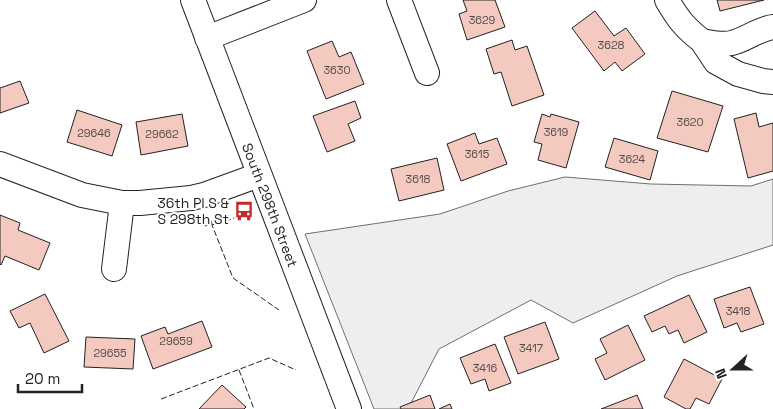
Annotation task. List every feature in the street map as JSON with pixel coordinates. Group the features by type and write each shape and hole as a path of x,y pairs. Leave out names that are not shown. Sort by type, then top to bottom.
{"street":[{"name":"South 298th Street","path":"192,0 349,409"},
{"path":"207,38 304,0"},
{"path":"399,0 428,74"},
{"path":"667,0 676,17 702,41 716,62 738,74 773,82"},
{"path":"702,41 722,44 734,43 773,26"},
{"path":"0,164 82,195 122,203 191,198 259,175"},
{"path":"114,269 122,203"}],"shaded area":[{"path":"565,177 651,184 751,186 773,179 773,245 677,276 573,323 531,300 439,349 408,409 374,409 305,234 440,214 508,191"}],"building":[{"path":"463,0 495,0 505,27 467,40 459,14 467,11"},
{"path":"717,0 764,0 720,11"},
{"path":"595,11 614,36 626,28 645,54 622,71 615,62 604,71 572,28"},
{"path":"512,40 515,50 527,46 544,95 512,106 501,72 494,74 486,49"},
{"path":"332,41 339,57 351,52 364,84 326,99 307,51"},
{"path":"20,81 29,103 0,113 0,88"},
{"path":"672,91 723,106 708,152 657,138"},
{"path":"355,101 361,118 348,124 355,141 327,152 313,116"},
{"path":"77,110 122,125 112,156 67,142"},
{"path":"756,113 759,127 773,123 773,171 748,178 734,119"},
{"path":"182,114 188,146 141,155 136,122"},
{"path":"542,114 550,117 551,114 579,122 566,168 538,160 542,144 534,142"},
{"path":"475,133 479,144 497,138 507,164 461,181 447,144"},
{"path":"614,138 658,151 650,180 605,167"},
{"path":"437,158 444,190 399,201 391,169"},
{"path":"0,215 20,223 18,230 50,243 39,270 5,256 0,264"},
{"path":"210,218 212,224 205,226 203,220"},
{"path":"750,287 764,324 741,332 737,323 724,328 714,299"},
{"path":"45,294 69,341 44,353 30,323 19,328 10,311"},
{"path":"689,295 707,332 684,343 678,330 669,334 665,326 652,332 644,316"},
{"path":"202,321 212,347 153,369 141,336 165,327 168,334"},
{"path":"545,322 559,359 518,374 504,337"},
{"path":"628,325 645,360 605,380 595,359 607,353 600,339"},
{"path":"86,337 135,339 133,369 84,367"},
{"path":"495,344 511,383 489,391 485,379 471,384 460,358"},
{"path":"684,359 722,379 709,404 696,398 690,409 686,409 664,397"},
{"path":"222,385 246,407 244,409 199,409"},
{"path":"430,395 435,409 401,409 400,407"},
{"path":"637,395 643,409 601,409"},
{"path":"450,404 452,409 439,409"}],"fence":[{"path":"247,214 212,225 233,278 279,310"},
{"path":"161,399 269,358 296,370"},
{"path":"239,370 254,409"}],"place":[{"name":"36th Pl S & S 298th St","path":"244,211"}]}
